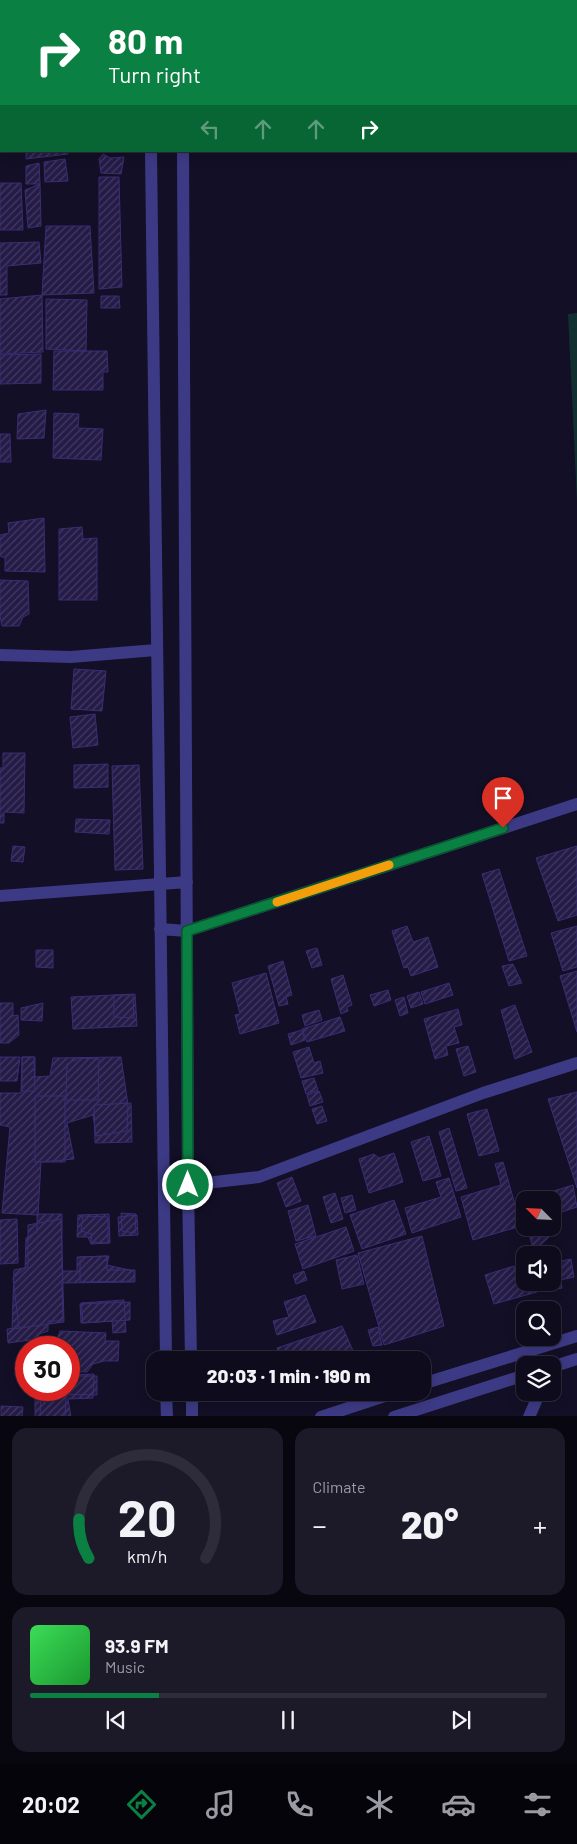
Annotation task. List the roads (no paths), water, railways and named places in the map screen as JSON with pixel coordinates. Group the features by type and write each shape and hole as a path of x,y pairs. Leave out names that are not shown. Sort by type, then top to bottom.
{"street":[{"path":"151,152 166,1351"},
{"path":"183,152 188,1185 191,1351"},
{"path":"0,655 71,657 156,650"},
{"path":"160,929 187,931 577,804"},
{"path":"0,896 187,882"},
{"path":"188,1185 260,1177 483,1093 577,1063"},
{"path":"431,1381 577,1336"},
{"path":"561,1364 577,1360"},
{"path":"394,1416 516,1378"},
{"path":"166,1401 167,1416"},
{"path":"192,1401 192,1416"},
{"path":"320,1416 368,1401"},
{"path":"529,1416 536,1401"}]}
